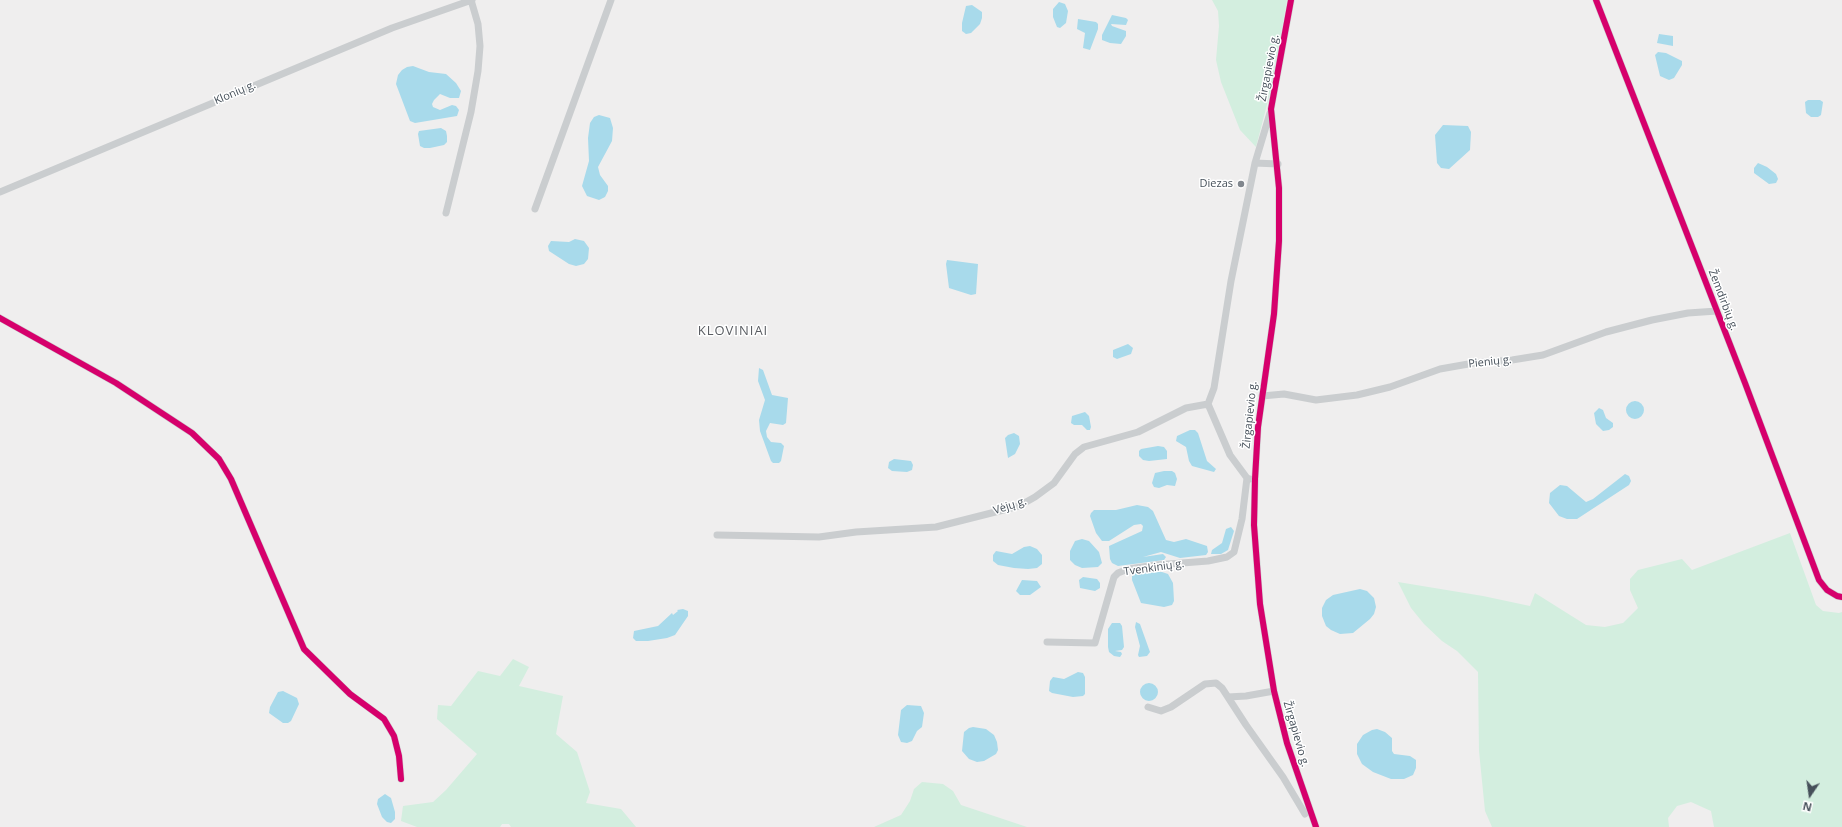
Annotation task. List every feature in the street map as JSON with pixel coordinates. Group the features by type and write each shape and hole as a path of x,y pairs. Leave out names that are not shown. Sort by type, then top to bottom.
{"street":[{"path":"446,213 471,112 478,71 480,46 478,24 471,0"},
{"name":"Klonių g.","path":"0,192 392,28 471,0"},
{"path":"535,209 611,0"},
{"name":"Žirgapievio g.","path":"1291,0 1271,110 1278,164 1279,226 1274,314 1262,396 1255,479 1254,525 1258,579 1266,647 1274,691 1287,743 1316,827"},
{"name":"Žemdirbių g.","path":"1596,0 1717,310 1819,580 1827,590 1837,596 1842,597"},
{"path":"1255,479 1247,478 1230,455 1208,404 1214,388 1231,281 1255,163 1271,110"},
{"path":"1255,163 1278,164"},
{"name":"Pienių g.","path":"1262,396 1284,394 1316,400 1357,395 1390,387 1440,369 1474,362 1512,360 1543,355 1606,332 1652,320 1688,313 1717,310"},
{"path":"0,318 116,383 192,433 218,459 231,479 304,649 350,694 384,719 394,736 399,756 401,779"},
{"name":"Vėjų g.","path":"717,534 819,537 856,532 936,527 1019,506 1035,497 1054,482 1075,454 1084,446 1138,432 1186,408 1208,404"},
{"name":"Tvenkinių g.","path":"1047,642 1095,643 1114,578 1118,573 1128,569 1156,565 1208,561 1227,557 1234,552 1242,520 1247,478"},
{"path":"1148,707 1160,711 1171,707 1188,694 1205,684 1211,682 1216,683 1222,688 1284,777 1305,814"},
{"path":"1228,697 1246,696 1274,691"}],"green space":[{"path":"1212,0 1287,0 1271,89 1256,147 1240,130 1221,82 1216,60 1219,26 1218,11"},
{"path":"1790,533 1816,605 1823,611 1842,612 1842,827 1714,827 1711,811 1691,802 1677,806 1668,818 1669,827 1492,827 1485,811 1479,751 1478,672 1457,651 1442,641 1424,624 1411,608 1398,582 1483,596 1530,606 1535,593 1586,625 1605,627 1623,623 1638,608 1630,590 1630,579 1638,570 1682,559 1692,570"},
{"path":"513,659 529,667 519,686 563,696 556,734 577,752 590,792 586,803 621,809 636,827 511,827 509,824 502,824 500,827 417,827 401,821 403,806 433,802 446,790 477,754 437,719 438,705 451,706 478,671 500,676"},
{"path":"922,782 943,784 953,791 961,805 1027,827 874,827 901,815 910,801 914,789"}],"water":[{"path":"1059,2 1065,4 1068,11 1066,23 1060,28 1057,27 1053,17 1053,9"},
{"path":"972,5 982,12 982,18 980,24 971,33 966,34 962,31 962,23 966,6"},
{"path":"1112,15 1126,18 1128,20 1126,25 1111,24 1112,26 1126,31 1126,36 1121,44 1110,43 1102,40 1102,35"},
{"path":"1078,19 1096,22 1098,24 1098,29 1090,50 1083,48 1085,33 1077,29"},
{"path":"1659,34 1673,36 1673,46 1657,43"},
{"path":"1658,52 1666,53 1682,61 1682,65 1674,78 1669,80 1660,76 1655,55"},
{"path":"413,66 429,72 446,74 456,83 461,91 459,98 450,98 440,94 432,104 433,107 440,110 452,105 456,106 459,110 457,116 415,123 410,121 396,84 398,75 402,70"},
{"path":"1808,100 1820,100 1823,102 1821,115 1818,117 1811,117 1806,113 1805,102"},
{"path":"599,115 610,118 613,128 612,141 598,167 600,175 608,186 608,191 605,197 599,200 587,196 582,186 589,161 588,138 590,123 594,117"},
{"path":"1443,125 1468,126 1471,132 1470,150 1449,169 1441,168 1437,163 1435,135"},
{"path":"441,128 446,131 447,136 447,142 444,145 430,148 420,146 419,131"},
{"path":"1758,163 1767,167 1776,174 1778,179 1776,183 1769,184 1754,173 1754,168"},
{"path":"575,239 584,241 589,248 588,259 584,264 576,266 569,264 549,251 548,246 551,241 569,242"},
{"path":"947,260 978,264 976,294 971,295 949,288 946,264"},
{"path":"1128,344 1133,348 1131,354 1117,359 1113,357 1113,350"},
{"path":"759,368 763,370 772,395 788,398 786,423 783,425 770,423 766,431 767,437 771,442 781,443 784,446 781,461 779,463 773,463 771,461 760,431 759,420 765,400 758,381"},
{"path":"1631,401 1639,401 1644,406 1642,417 1639,419 1631,419 1626,414 1626,406"},
{"path":"1599,408 1603,410 1606,418 1613,423 1613,427 1609,430 1603,431 1596,424 1594,413"},
{"path":"1085,412 1089,416 1091,427 1090,430 1087,430 1082,425 1074,425 1071,423 1072,416"},
{"path":"1190,430 1195,430 1198,433 1207,461 1216,469 1214,472 1192,466 1189,461 1186,447 1176,441 1177,436"},
{"path":"1014,433 1019,436 1020,444 1015,454 1008,458 1005,438"},
{"path":"1158,446 1164,447 1167,451 1167,459 1149,461 1143,460 1139,456 1139,451 1141,449"},
{"path":"894,459 911,461 913,465 912,470 907,472 892,471 888,468 889,462"},
{"path":"1172,471 1175,473 1177,479 1175,486 1167,485 1159,488 1154,487 1152,483 1155,473"},
{"path":"1625,474 1629,476 1631,481 1629,485 1577,519 1567,519 1559,516 1549,503 1550,493 1560,485 1567,486 1586,502 1593,499"},
{"path":"1137,505 1148,507 1153,511 1166,540 1174,542 1186,539 1207,546 1208,552 1206,555 1180,558 1161,552 1143,557 1163,554 1166,557 1164,560 1118,566 1112,563 1110,559 1109,546 1142,531 1143,526 1141,524 1134,525 1109,541 1102,541 1096,533 1090,516 1091,513 1094,510 1116,510"},
{"path":"1231,527 1234,531 1228,550 1221,554 1211,554 1212,550 1222,543 1226,529"},
{"path":"1082,539 1089,541 1099,552 1102,563 1098,567 1082,568 1075,565 1070,560 1070,551 1075,541"},
{"path":"1030,546 1037,549 1042,555 1042,564 1037,568 1014,568 998,565 993,561 993,555 996,551 1012,554 1024,547"},
{"path":"1137,572 1162,572 1168,574 1173,583 1174,601 1172,605 1164,607 1141,603 1132,580 1132,576"},
{"path":"1083,577 1097,579 1100,583 1100,588 1095,591 1080,588 1079,580"},
{"path":"1022,580 1037,581 1041,587 1030,595 1020,595 1016,591"},
{"path":"1360,589 1367,591 1374,598 1376,607 1374,614 1370,619 1353,633 1340,634 1326,626 1322,616 1322,608 1326,600 1333,595"},
{"path":"683,609 688,611 688,616 675,635 648,641 636,641 633,638 634,631 658,626 672,613 673,615 678,611 677,610"},
{"path":"1136,622 1140,624 1150,652 1147,656 1139,657 1138,655 1140,646 1135,627"},
{"path":"1112,623 1120,623 1122,626 1124,647 1122,650 1115,651 1121,652 1122,654 1120,657 1114,656 1109,652 1108,629"},
{"path":"1078,672 1083,673 1085,677 1085,694 1083,696 1073,697 1052,693 1049,691 1050,681 1053,677 1064,679"},
{"path":"1149,683 1155,686 1158,692 1155,698 1149,701 1143,698 1140,692 1143,686"},
{"path":"283,691 297,698 299,704 291,721 288,723 283,723 269,713 270,707 278,692"},
{"path":"907,705 921,706 924,713 922,727 917,731 912,741 907,743 901,742 898,735 901,710"},
{"path":"973,727 986,729 994,735 997,742 998,750 996,754 984,761 977,762 969,759 962,751 964,732"},
{"path":"1377,729 1385,732 1392,738 1392,751 1394,754 1410,756 1416,760 1416,768 1413,775 1404,779 1391,779 1373,772 1362,764 1357,754 1357,744 1363,735"},
{"path":"385,794 391,798 395,812 395,819 391,823 387,822 382,817 377,804 378,799"}],"cycle path":[{"path":"1291,0 1271,109 1279,188 1279,241 1274,314 1258,427 1254,525 1260,604 1274,691 1287,743 1316,827"},
{"path":"1596,0 1745,383 1819,580 1827,590 1837,596 1842,597"},
{"path":"0,318 116,383 192,433 219,459 231,479 304,649 350,694 384,719 394,736 399,756 401,779"}],"place":[{"name":"Diezas","path":"1241,184"}],"district":[{"name":"KLOVINIAI","path":"733,331"}]}
